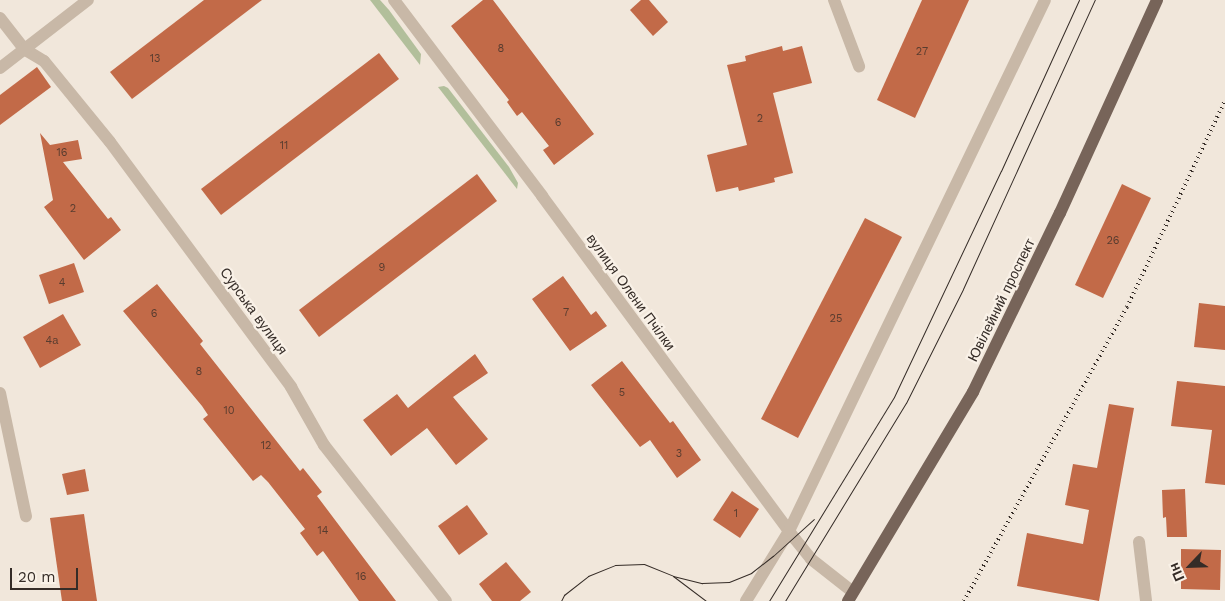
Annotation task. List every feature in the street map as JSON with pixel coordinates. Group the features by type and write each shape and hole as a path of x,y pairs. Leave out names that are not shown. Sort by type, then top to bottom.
{"main road":[{"name":"Ювілейний проспект","path":"851,597 973,392 1060,213 1157,0"}],"street":[{"path":"0,68 88,0"},
{"name":"вулиця Олени Пчілки","path":"394,0 542,196 789,531 811,559 851,597"},
{"path":"834,0 859,66"},
{"path":"746,601 789,531 1045,0"},
{"name":"Сурська вулиця","path":"0,18 24,49 44,61 110,142 291,387 324,446 446,601"},
{"path":"0,393 26,516"},
{"path":"1139,542 1146,601"}],"green space":[{"path":"370,0 380,0 389,10 421,54 420,65"},
{"path":"444,86 448,88 509,167 518,183 517,189 438,87"}],"building":[{"path":"204,0 262,0 132,99 110,72"},
{"path":"483,0 493,0 594,134 554,165 543,150 549,146 522,112 517,116 507,102 509,100 451,26"},
{"path":"641,0 649,0 668,22 653,36 630,10"},
{"path":"922,0 969,0 915,118 877,100"},
{"path":"782,46 783,51 802,46 812,83 773,93 793,173 774,178 775,182 739,191 738,187 716,192 707,155 747,145 727,65 746,61 745,56"},
{"path":"379,53 399,79 221,215 201,189"},
{"path":"37,67 51,87 0,125 0,95"},
{"path":"40,133 50,145 78,140 82,159 63,162 108,219 111,217 121,230 84,260 44,207 53,200"},
{"path":"477,174 497,201 319,337 299,310"},
{"path":"1122,184 1151,198 1103,298 1075,285"},
{"path":"865,218 902,237 798,438 761,419"},
{"path":"74,263 84,292 49,304 39,275"},
{"path":"563,276 591,315 596,311 607,326 570,351 532,299"},
{"path":"157,284 203,341 200,344 300,471 303,468 322,492 317,496 396,601 359,601 323,551 317,556 300,533 305,529 268,482 261,475 253,481 203,419 208,415 202,406 123,311"},
{"path":"1199,303 1225,306 1225,350 1194,347"},
{"path":"63,314 81,345 40,368 23,337"},
{"path":"475,354 488,373 453,397 488,439 456,465 427,428 391,456 363,420 397,394 408,408"},
{"path":"622,361 670,423 673,421 701,460 677,478 650,440 640,447 591,385"},
{"path":"1177,381 1225,386 1225,485 1205,483 1212,430 1171,426"},
{"path":"1109,404 1134,408 1099,601 1017,586 1027,533 1083,544 1089,510 1065,505 1073,464 1097,468"},
{"path":"85,469 89,491 67,495 62,474"},
{"path":"1185,489 1187,537 1167,537 1166,517 1163,518 1162,490"},
{"path":"732,491 759,509 740,538 713,520"},
{"path":"467,505 488,534 459,555 438,526"},
{"path":"84,514 97,601 62,601 50,518"},
{"path":"1181,549 1221,550 1220,590 1181,589"},
{"path":"506,562 531,592 520,601 492,601 479,584"}],"tram line":[{"path":"769,601 894,397 1001,171 1079,0"},
{"path":"785,601 906,403 963,289 1095,0"},
{"path":"673,576 702,583 729,582 751,573 814,519"},
{"path":"561,601 564,595 588,576 615,565 644,564 673,576 706,601"}],"railway":[{"path":"964,601 1127,307 1225,101"}]}
